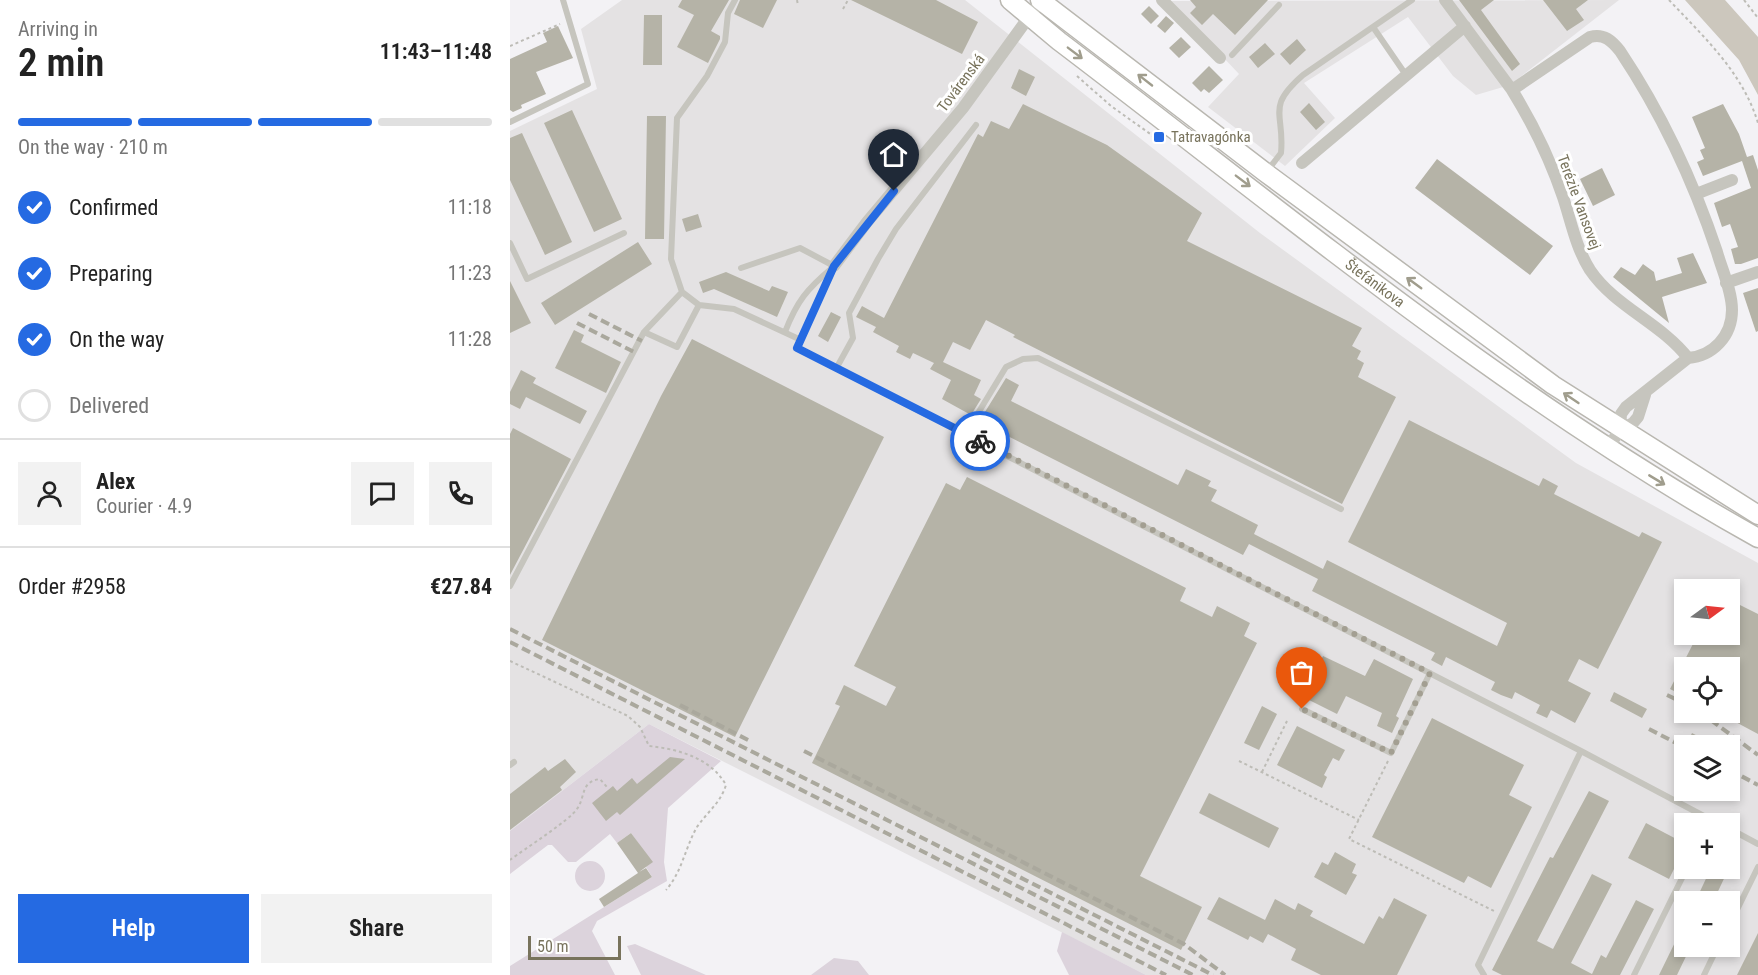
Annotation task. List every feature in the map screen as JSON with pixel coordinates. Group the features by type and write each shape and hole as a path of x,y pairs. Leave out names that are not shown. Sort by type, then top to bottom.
{"main road":[{"name":"Štefánikova","path":"1010,0 1480,361 1607,449 1758,538"},
{"name":"Štefánikova","path":"1041,0 1266,173 1552,385 1758,515"}],"street":[{"name":"Továrenská","path":"834,266 867,222 963,108 1041,0"},
{"path":"1162,0 1226,56"},
{"name":"Terézie Vansovej","path":"1445,0 1512,90 1553,170 1579,247 1589,269 1619,299 1664,332 1688,358"},
{"path":"1302,163 1465,27"},
{"path":"1512,90 1590,37 1596,35 1611,40 1656,108 1696,194 1726,283 1732,308 1728,330 1710,352 1701,357 1688,358 1621,414 1620,430 1607,449"},
{"path":"1696,194 1732,180"},
{"path":"1726,283 1758,272"}],"lane":[{"path":"510,122 588,84 562,0"},
{"path":"735,0 728,13 725,42 706,76 677,118 671,259 682,292 699,305 734,309 801,340"},
{"path":"1266,173 1281,153 1278,107 1287,89 1412,0"},
{"path":"1226,56 1279,5"},
{"path":"1373,27 1407,75"},
{"path":"837,367 853,338 849,313 878,259 896,229 976,125"},
{"path":"510,243 527,279 624,233"},
{"path":"741,268 800,248 834,266"},
{"path":"785,332 794,307 806,290 834,266"},
{"path":"834,266 797,348 1581,751 1695,813"},
{"path":"510,586 644,332 682,292"},
{"path":"644,332 677,347 699,305"},
{"path":"966,433 1006,367 1023,359 1038,358 1341,509"},
{"path":"1302,709 1391,753 1430,673"},
{"path":"1484,975 1478,964 1581,751"},
{"path":"1740,834 1758,844"},
{"path":"1740,904 1758,867"},
{"path":"1634,975 1682,879"},
{"path":"1704,975 1713,957"}],"path":[{"path":"797,0 798,5"},
{"path":"843,9 848,0"},
{"path":"1669,0 1739,79 1751,100 1758,123"},
{"path":"1743,0 1758,18"},
{"path":"510,46 560,24"},
{"path":"1077,75 1111,106 1163,143"},
{"path":"510,661 628,716 640,727 649,746 687,753 719,773 726,785 722,800 698,827 675,880 666,890"},
{"path":"1262,772 1287,721"},
{"path":"1391,753 1349,839 1502,915"},
{"path":"1239,761 1359,820"},
{"path":"510,860 577,809 583,789 593,780 600,778 607,787"}],"shaded area":[{"name":"Tatravagónka","path":"622,0 965,0 1260,233 1576,463 1758,563 1758,975 1146,975 649,724 510,831 510,131 597,89 581,29"},
{"path":"1619,0 1510,85 1476,95 1453,76 1408,17 1304,83 1335,118 1285,166 1208,107 1239,74 1170,1"},
{"path":"1685,0 1725,0 1758,37 1758,95 1739,60"},
{"path":"649,724 721,761 668,808 664,862 667,881 597,921 592,931 615,975 510,975 510,966 652,877 646,867 652,862 631,833 617,843 610,834 576,862 568,862 552,845 548,845 510,874 510,831"},
{"path":"590,861 601,865 605,876 601,887 590,891 579,887 575,876 579,865"},
{"path":"1062,932 1146,975 1069,975 1057,951"},
{"path":"635,944 706,975 641,975 627,946"},
{"path":"834,958 858,961 869,975 811,975"}],"building":[{"path":"682,0 729,0 711,31 720,36 720,39 708,63 677,47 694,15 678,7"},
{"path":"740,0 777,0 763,28 734,14"},
{"path":"851,0 936,0 978,22 962,54"},
{"path":"1190,0 1268,0 1235,35 1213,14 1202,25 1190,13 1196,7"},
{"path":"1459,0 1494,0 1481,10 1520,64 1512,71"},
{"path":"1543,0 1588,0 1576,9 1584,20 1567,31"},
{"path":"1149,6 1159,16 1151,24 1141,14"},
{"path":"644,15 662,15 662,65 643,65"},
{"path":"1166,16 1174,23 1165,33 1157,26"},
{"path":"558,26 573,58 536,72 546,94 521,105 522,108 513,112 510,110 510,59 547,42 543,33"},
{"path":"1181,37 1191,47 1179,58 1169,48"},
{"path":"1297,39 1306,50 1290,65 1280,54"},
{"path":"1265,43 1275,54 1258,68 1249,57"},
{"path":"1209,66 1223,80 1209,93 1204,89 1201,92 1192,83"},
{"path":"1019,69 1035,77 1026,96 1011,88"},
{"path":"1309,103 1325,122 1316,130 1300,112"},
{"path":"1023,104 1107,145 1202,213 1187,241 1362,328 1352,346 1361,351 1357,359 1364,363 1358,377 1396,397 1342,504 1013,337 1015,335 986,320 970,350 953,342 943,362 981,380 974,395 981,399 971,415 942,399 951,380 930,369 934,363 913,353 910,359 896,352 899,346 873,332 876,327 856,317 862,306 884,318 978,134 983,137 991,121 1009,129"},
{"path":"1723,104 1739,134 1747,157 1753,155 1758,170 1758,258 1741,264 1735,264 1731,249 1738,247 1730,224 1722,227 1714,203 1751,188 1742,161 1703,176 1697,162 1704,159 1700,150 1705,148 1692,117"},
{"path":"572,110 622,219 594,232 544,123"},
{"path":"647,116 666,116 664,239 645,239"},
{"path":"522,133 572,242 545,255 510,180 510,138"},
{"path":"1437,159 1553,246 1530,275 1415,188"},
{"path":"1602,168 1615,195 1593,206 1580,179"},
{"path":"698,214 702,227 686,232 682,219"},
{"path":"638,242 652,264 555,325 541,303"},
{"path":"1693,253 1707,283 1662,297 1669,323 1613,277 1621,267 1635,275 1643,264 1654,272 1656,281 1682,273 1677,258"},
{"path":"726,272 769,291 772,286 788,292 777,317 714,289 703,293 699,282"},
{"path":"510,281 531,323 510,333"},
{"path":"1758,288 1758,331 1756,332 1743,293"},
{"path":"831,312 841,317 828,342 818,336"},
{"path":"574,330 584,335 581,342 621,362 606,393 555,368"},
{"path":"692,339 884,437 735,737 542,640 661,396"},
{"path":"521,370 536,378 533,383 587,411 580,424 526,397 520,409 510,404 510,392"},
{"path":"1006,378 1019,385 1011,401 1178,485 1186,469 1211,481 1208,486 1217,490 1211,501 1258,525 1254,534 1323,569 1327,560 1497,646 1507,623 1348,542 1409,420 1539,486 1543,478 1558,486 1554,494 1639,537 1642,532 1662,542 1598,669 1579,659 1568,681 1591,693 1575,723 1551,710 1547,718 1536,713 1540,705 1515,692 1512,699 1491,690 1495,682 1446,657 1442,666 1431,660 1435,653 1312,591 1318,579 1249,544 1243,555 982,423 980,420"},
{"path":"513,428 571,459 510,575 510,434"},
{"path":"967,477 1186,588 1180,601 1212,617 1217,606 1250,623 1244,636 1257,643 1140,876 1202,907 1181,950 812,763 840,706 835,704 844,685 886,706 896,687 854,666 946,483 960,490"},
{"path":"1740,605 1758,614 1758,734 1737,723 1740,723 1740,657 1686,657 1692,645 1740,645"},
{"path":"1323,656 1365,676 1374,659 1413,679 1396,716 1399,718 1392,733 1377,726 1382,713 1346,696 1337,714 1303,697"},
{"path":"1614,692 1647,709 1642,718 1610,701"},
{"path":"1262,706 1277,714 1259,750 1244,743"},
{"path":"1432,718 1524,765 1509,795 1532,807 1491,888 1468,876 1464,883 1372,837"},
{"path":"1297,726 1345,750 1339,761 1333,758 1324,775 1327,777 1322,788 1277,765"},
{"path":"670,757 685,759 620,815 617,812 606,821 592,803 613,786 617,791 632,778 637,784"},
{"path":"565,759 576,772 560,787 562,790 510,830 510,794 545,767 548,771"},
{"path":"1589,791 1609,801 1537,941 1553,949 1592,874 1612,884 1571,963 1592,974 1601,955 1606,958 1636,900 1654,909 1620,975 1502,975 1492,970 1550,857 1553,858"},
{"path":"1209,793 1279,828 1269,848 1199,813"},
{"path":"1646,823 1674,838 1674,869 1669,879 1628,858"},
{"path":"631,833 653,862 639,872 646,868 652,877 604,907 599,899 638,873 617,843"},
{"path":"1335,852 1356,864 1352,873 1357,875 1346,895 1314,877 1322,862 1328,865"},
{"path":"1706,879 1724,879 1718,891 1700,891"},
{"path":"1219,897 1265,920 1275,899 1295,910 1298,903 1313,911 1310,916 1364,944 1379,916 1383,919 1394,898 1427,915 1397,975 1321,975 1291,960 1296,949 1268,934 1263,943 1250,936 1248,940 1207,919"},
{"path":"1758,933 1758,975 1737,975"},
{"path":"1674,944 1674,957 1686,957 1677,975 1659,975"}],"railway":[{"path":"589,314 642,341"},
{"path":"577,323 636,353"},
{"path":"510,629 1193,975"},
{"path":"510,642 1166,975"},
{"path":"1667,695 1674,698"},
{"path":"680,705 752,742"},
{"path":"1715,723 1758,755"},
{"path":"1649,729 1674,742"},
{"path":"804,751 1184,944 1225,975"},
{"path":"1740,775 1758,785"},
{"path":"972,853 1213,975"}],"way so far":[{"path":"980,441 1430,673 1391,753 1302,709"}],"place":[{"name":"Tatravagónka","path":"1159,137"}],"route":[{"path":"894,191 834,266 797,348 980,441"}]}
